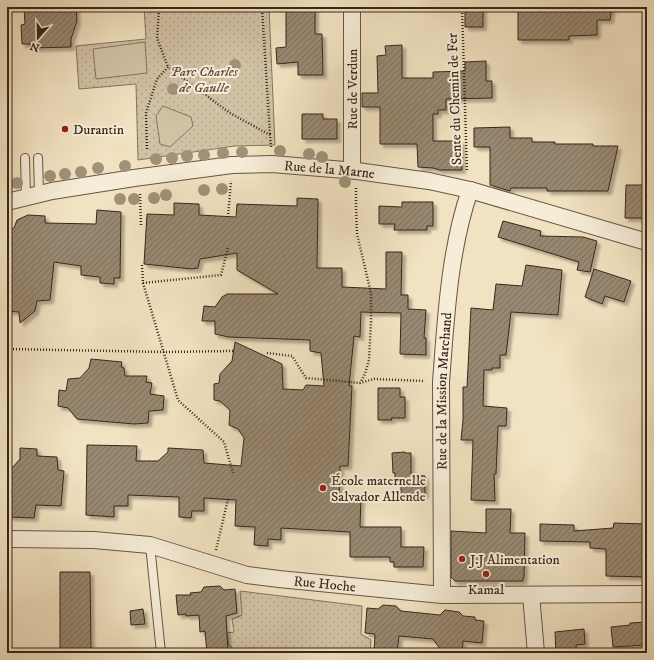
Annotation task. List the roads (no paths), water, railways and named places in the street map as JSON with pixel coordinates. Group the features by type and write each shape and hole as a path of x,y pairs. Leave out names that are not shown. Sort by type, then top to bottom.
{"street":[{"name":"Rue de Verdun","path":"352,7 356,171"},
{"name":"Rue de la Marne","path":"7,202 33,195 139,177 232,165 272,164 356,171 429,181 470,190 647,242"},
{"name":"Rue de la Mission Marchand","path":"442,595 441,382 452,263 470,190"},
{"name":"Rue Hoche","path":"7,539 94,540 150,545 247,575 442,595 647,594"},
{"path":"531,595 536,653"}],"lane":[{"path":"25,158 33,195"},
{"path":"33,195 38,158"},
{"path":"150,545 161,653"}],"place":[{"name":"Durantin","path":"65,129"},
{"name":"École maternelle Salvador Allende","path":"323,488"},
{"name":"J.J Alimentation","path":"462,559"},
{"name":"Kamal","path":"486,574"}],"park label":[{"name":"Parc Charles de Gaulle","path":"204,80"}]}
